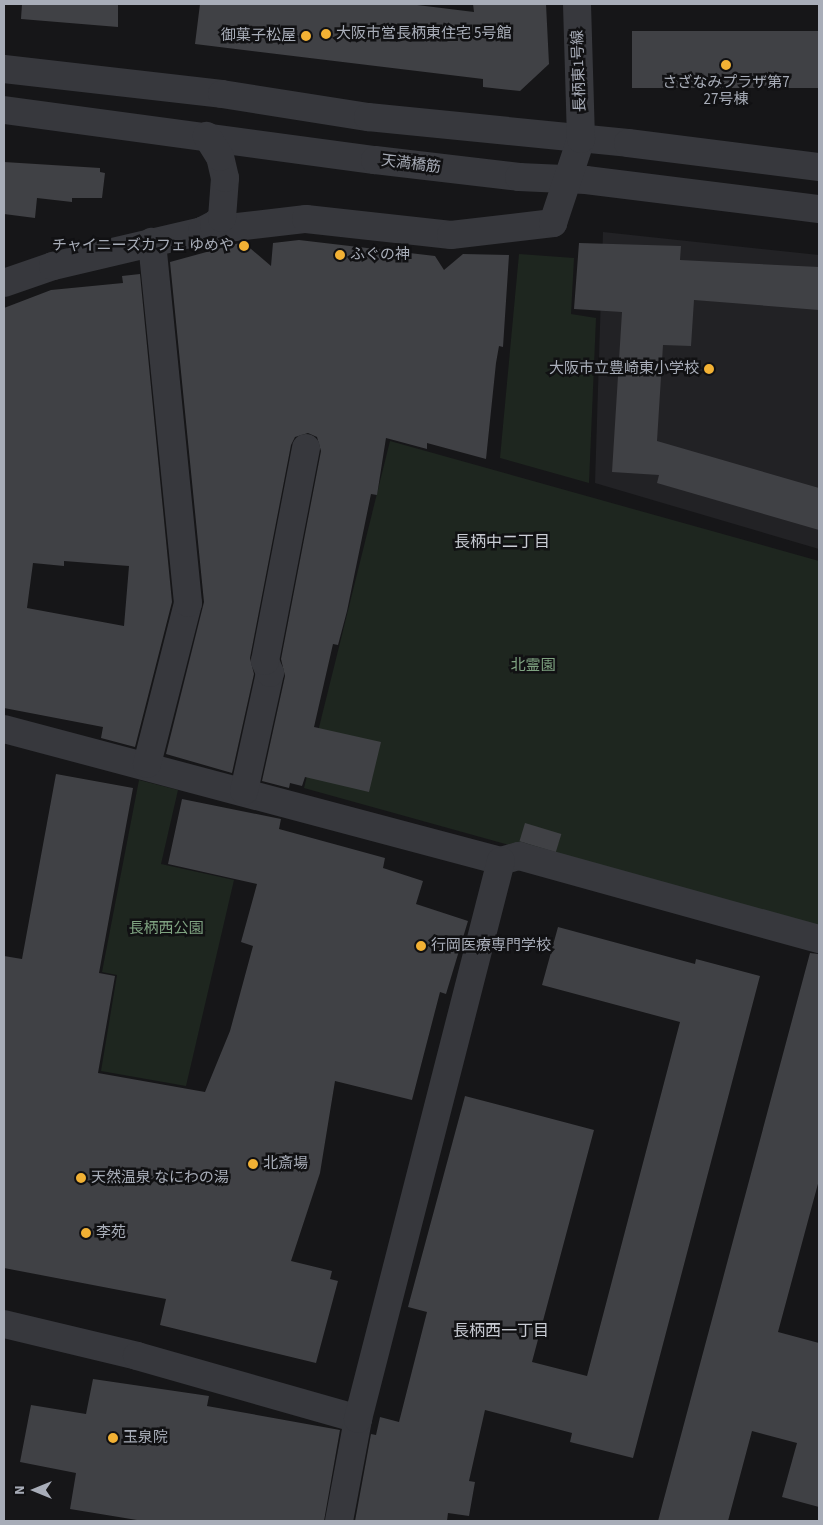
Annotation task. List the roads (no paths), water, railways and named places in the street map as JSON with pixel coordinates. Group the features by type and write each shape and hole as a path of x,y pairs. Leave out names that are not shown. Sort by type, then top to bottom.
{"street":[{"name":"長柄東1号線","path":"577,4 581,139"},
{"path":"4,69 222,94 368,117 581,139 819,167"},
{"name":"天満橋筋","path":"4,110 509,176 567,179 819,209"},
{"path":"202,231 222,218 225,178 220,157 207,136"},
{"path":"4,282 53,266 202,231 306,219 451,235 554,223 581,139"},
{"path":"147,764 188,603 152,242"},
{"path":"244,791 270,673 266,661 306,448"},
{"path":"4,729 147,764 501,862 519,856 819,939"},
{"path":"339,1521 358,1419 501,862"},
{"path":"4,1324 137,1356 358,1419"}],"place":[{"name":"大阪市営長柄東住宅 5号館","path":"326,34"},
{"name":"御菓子松屋","path":"306,36"},
{"name":"さざなみプラザ第7 27号棟","path":"726,65"},
{"name":"チャイニーズカフェ ゆめや","path":"244,246"},
{"name":"ふぐの神","path":"340,255"},
{"name":"大阪市立豊崎東小学校","path":"709,369"},
{"name":"行岡医療専門学校","path":"421,946"},
{"name":"北斎場","path":"253,1164"},
{"name":"天然温泉 なにわの湯","path":"81,1178"},
{"name":"李苑","path":"86,1233"},
{"name":"玉泉院","path":"113,1438"}],"district":[{"name":"長柄中二丁目","path":"502,542"},
{"name":"長柄西一丁目","path":"501,1331"}],"park label":[{"name":"北霊園","path":"533,666"},
{"name":"長柄西公園","path":"166,929"}]}
